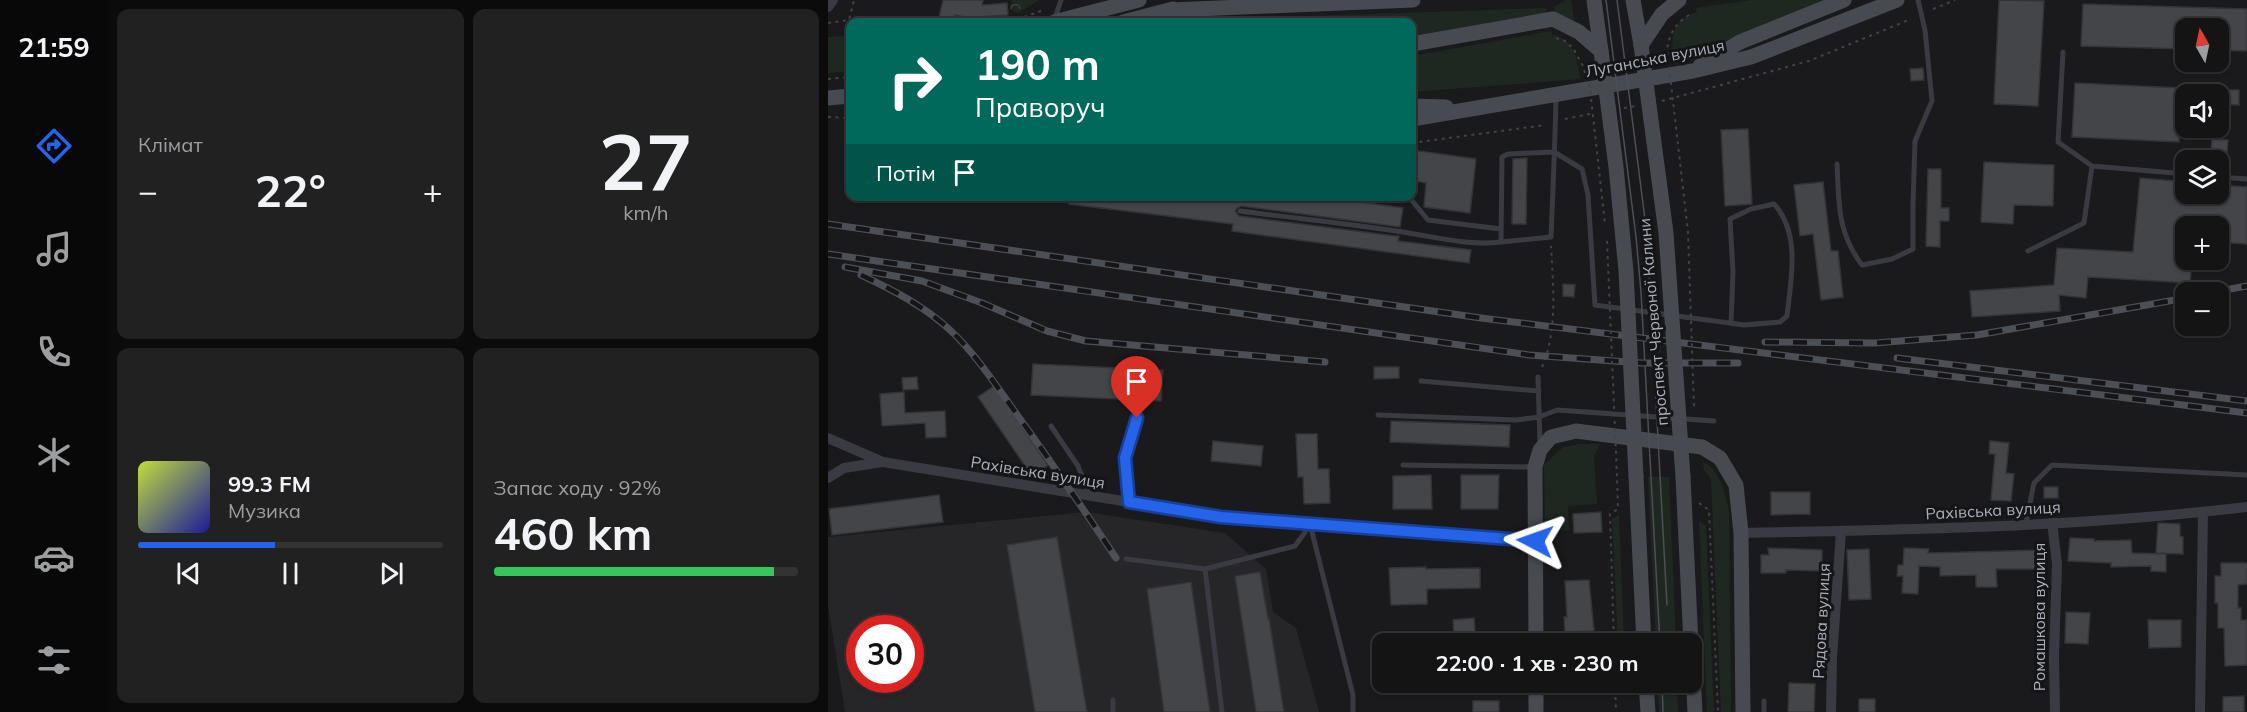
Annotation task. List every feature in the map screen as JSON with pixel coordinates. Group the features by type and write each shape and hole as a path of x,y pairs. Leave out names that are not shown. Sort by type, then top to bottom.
{"main road":[{"path":"1070,18 1140,0"},
{"path":"1165,16 1214,0"},
{"path":"1165,16 1413,0"},
{"name":"проспект Червоної Калини","path":"1594,0 1625,259 1643,633"},
{"name":"проспект Червоної Калини","path":"1633,0 1666,232 1691,633"},
{"path":"1641,45 1662,14 1679,0"},
{"path":"1693,71 1713,56 1740,42 1844,0"},
{"name":"Луганська вулиця","path":"1416,118 1556,96 1693,71 1752,57 1897,0"},
{"path":"1416,43 1553,19 1580,32 1601,51"},
{"path":"828,98 846,96"},
{"path":"1416,106 1470,108"},
{"path":"1536,633 1535,467 1540,450 1551,438 1575,431 1702,447 1720,458 1736,485 1741,533 1743,712"},
{"path":"1536,693 1536,712"},
{"path":"1647,693 1648,712"},
{"path":"1694,693 1695,712"}],"street":[{"path":"828,7 833,0"},
{"name":"Рахівська вулиця","path":"828,438 883,462 1221,517 1535,541"},
{"path":"828,478 844,468 883,462"},
{"name":"Рахівська вулиця","path":"1741,533 1842,532 2052,522 2247,507"},
{"path":"2200,712 2203,512"},
{"name":"Ромашкова вулиця","path":"2052,522 2057,564 2055,712"},
{"name":"Рядова вулиця","path":"1831,712 1832,658 1842,532"}],"lane":[{"path":"1837,164 1840,216 1849,248 1862,265 1892,259 1913,249 1912,204 1915,141 1932,101 1926,42 1918,0"},
{"path":"1055,18 1061,2"},
{"path":"2063,52 2058,142 2092,166 2175,173"},
{"path":"1240,211 1398,231 1431,239 1483,244 1551,237 1556,96"},
{"path":"1502,242 1502,157 1508,154 1554,152 1582,169 1588,195 1595,305 1744,325 1780,322 1786,316 1791,286 1792,247 1783,214 1774,204 1751,209 1730,219 1733,272 1731,323"},
{"path":"2028,251 2084,223 2092,166"},
{"path":"2229,178 2247,179"},
{"path":"1412,201 1428,220 1501,229"},
{"path":"1538,377 1540,450"},
{"path":"1421,381 1539,391"},
{"path":"1378,415 1516,420 1539,417 1557,410 1714,421"},
{"path":"1129,502 1125,458 1137,418"},
{"path":"1051,426 1078,466 1089,495"},
{"path":"1403,465 1535,467"},
{"path":"2026,523 2034,483 2052,465 2247,475"},
{"path":"1126,559 1206,569 1295,546 1310,524"},
{"path":"1310,524 1353,695 1353,712"},
{"path":"1206,569 1222,712"},
{"path":"1113,700 1113,712"},
{"path":"1764,701 1764,712"}],"path":[{"path":"850,18 854,0"},
{"path":"1932,9 1955,0"},
{"path":"1020,18 1061,2"},
{"path":"1689,15 1677,23 1670,36 1667,50 1688,231 1695,418"},
{"path":"1657,102 1679,98 1809,61 1911,19"},
{"path":"828,23 846,20"},
{"path":"1556,38 1565,41 1573,48 1584,66 1590,89 1606,226"},
{"path":"828,79 846,77"},
{"path":"1623,108 1646,104"},
{"path":"1416,143 1541,127 1556,120 1601,112"},
{"path":"828,117 846,118"},
{"path":"1538,377 1547,357 1553,305 1551,237"},
{"path":"1607,237 1618,509 1610,514 1614,633"},
{"path":"1610,430 1622,432"},
{"path":"1700,504 1709,510 1718,712"},
{"path":"1615,693 1616,712"}],"shaded area":[{"path":"1086,512 1225,533 1266,569 1273,612 1296,628 1319,712 845,712 828,605 828,537"}],"green space":[{"path":"1012,0 1039,0 1018,13 1010,9"},
{"path":"1566,0 1571,0 1574,20 1555,13 1554,7"},
{"path":"1751,0 1828,0 1744,33 1674,65 1672,47 1674,32 1681,21 1697,12 1696,8"},
{"path":"1546,8 1547,13 1416,37 1416,18 1245,18"},
{"path":"1551,31 1552,35 1565,41 1574,51 1580,79 1416,92 1416,55"},
{"path":"846,36 846,71 828,73 828,37"},
{"path":"1600,444 1594,456 1597,504 1568,506 1569,530 1545,530 1544,465 1563,447"},
{"path":"1703,462 1709,465 1718,476 1729,512 1731,712 1721,712 1711,479 1704,470"},
{"path":"1648,477 1669,477 1676,633 1656,633"},
{"path":"1619,515 1624,633 1618,633 1612,518"},
{"path":"1699,521 1706,526 1714,712 1707,712"},
{"path":"1658,693 1677,693 1678,712 1659,712"}],"building":[{"path":"943,0 983,0 982,5 1007,3 1008,15 970,18 955,15 954,18 939,18"},
{"path":"1999,0 2044,1 2038,106 1994,104"},
{"path":"2083,4 2247,9 2247,51 2229,50 2229,18 2175,18 2175,49 2081,46"},
{"path":"1923,68 1924,80 1911,81 1910,69"},
{"path":"2075,83 2175,88 2175,138 2179,138 2179,142 2072,137"},
{"path":"2229,90 2239,90 2239,105 2229,105"},
{"path":"1748,129 1752,204 1725,206 1721,130"},
{"path":"2212,139 2228,140 2227,150 2211,150"},
{"path":"1416,151 1476,159 1470,213 1424,207 1426,183 1416,181"},
{"path":"1527,158 1526,224 1512,224 1513,159"},
{"path":"1984,162 2054,165 2053,206 2014,205 2013,224 1981,222"},
{"path":"1928,169 1941,169 1941,208 1949,208 1949,221 1940,221 1940,247 1926,246"},
{"path":"2140,178 2175,181 2175,204 2229,204 2229,186 2247,187 2247,244 2229,243 2229,216 2175,216 2175,270 2191,270 2190,282 2088,277 2086,298 2059,295 2060,311 1972,317 1970,291 2054,285 2057,248 2133,252"},
{"path":"1823,182 1831,251 1838,251 1843,297 1821,300 1813,234 1800,236 1794,185"},
{"path":"1069,201 1354,201 1403,208 1400,227 1241,206 1235,211 1239,216 1399,236 1398,241 1471,250 1469,263 1232,231 1233,224 1069,204"},
{"path":"1563,284 1575,285 1574,297 1563,296"},
{"path":"1033,364 1163,370 1161,401 1031,395"},
{"path":"1374,367 1399,367 1399,378 1374,379"},
{"path":"917,377 918,389 903,390 902,378"},
{"path":"994,386 1048,465 1032,476 978,397"},
{"path":"904,392 905,413 945,411 946,437 926,438 925,423 882,426 880,394"},
{"path":"1391,421 1510,425 1509,447 1390,442"},
{"path":"1296,434 1317,434 1318,469 1329,469 1330,503 1304,504 1303,477 1298,477"},
{"path":"1213,441 1263,446 1261,466 1211,461"},
{"path":"1990,441 2009,443 2006,473 2014,474 2011,501 1991,500 1995,454 1989,454"},
{"path":"1431,475 1432,509 1393,509 1393,476"},
{"path":"1461,475 1499,475 1498,509 1461,509"},
{"path":"2044,487 2058,487 2058,498 2044,498"},
{"path":"1771,492 1810,492 1810,514 1771,515"},
{"path":"939,495 943,522 832,535 829,509"},
{"path":"1601,512 1602,532 1574,533 1573,514"},
{"path":"2158,523 2180,524 2183,554 2156,553"},
{"path":"1057,537 1087,712 1035,712 1007,545"},
{"path":"2070,538 2094,539 2094,541 2131,540 2132,553 2166,554 2166,572 2151,571 2151,566 2111,567 2111,563 2068,561"},
{"path":"1768,548 1822,550 1822,571 1786,570 1786,573 1761,573 1761,555 1769,555"},
{"path":"1904,548 1929,549 1928,553 2040,550 2040,569 1996,569 1997,587 1976,587 1976,575 1940,576 1940,567 1919,566 1918,594 1902,593 1903,576 1897,576 1898,565 1903,565"},
{"path":"1869,549 1871,599 1849,600 1847,550"},
{"path":"2221,563 2247,563 2247,584 2238,585 2238,608 2241,608 2241,620 2247,620 2247,665 2225,666 2224,628 2218,628 2218,603 2215,603 2215,576 2221,576"},
{"path":"1426,567 1426,569 1480,568 1480,588 1427,589 1427,604 1391,605 1389,568"},
{"path":"1260,572 1284,712 1256,712 1235,576"},
{"path":"1589,580 1594,631 1565,632 1564,617 1567,617 1565,581"},
{"path":"1191,582 1210,712 1164,712 1147,589"},
{"path":"2066,612 2090,613 2088,644 2065,643"},
{"path":"1474,618 1475,633 1454,633 1453,620"},
{"path":"2148,620 2181,620 2181,647 2149,648"},
{"path":"1789,683 1815,684 1814,712 1788,712"},
{"path":"2244,696 2244,712 2223,712 2223,697"},
{"path":"1859,699 1875,699 1875,712 1859,712"},
{"path":"1473,701 1499,701 1499,712 1473,712"}],"tram line":[{"path":"1606,0 1641,292 1659,633"},
{"path":"1617,0 1647,235 1667,605"},
{"path":"1662,693 1663,712"}],"railway":[{"path":"828,224 1481,318 2247,413"},
{"path":"828,254 1529,355 1642,363 1738,363"},
{"path":"845,267 922,281 982,303 1047,331 1086,341 1325,362"},
{"path":"861,275 930,313 969,349 1043,451 1116,558"},
{"path":"2229,289 2247,286"},
{"path":"1765,342 1875,343 1977,335 2175,300"},
{"path":"1897,358 2247,401"}],"route":[{"path":"1137,418 1125,458 1129,502 1221,517 1535,541"}]}
